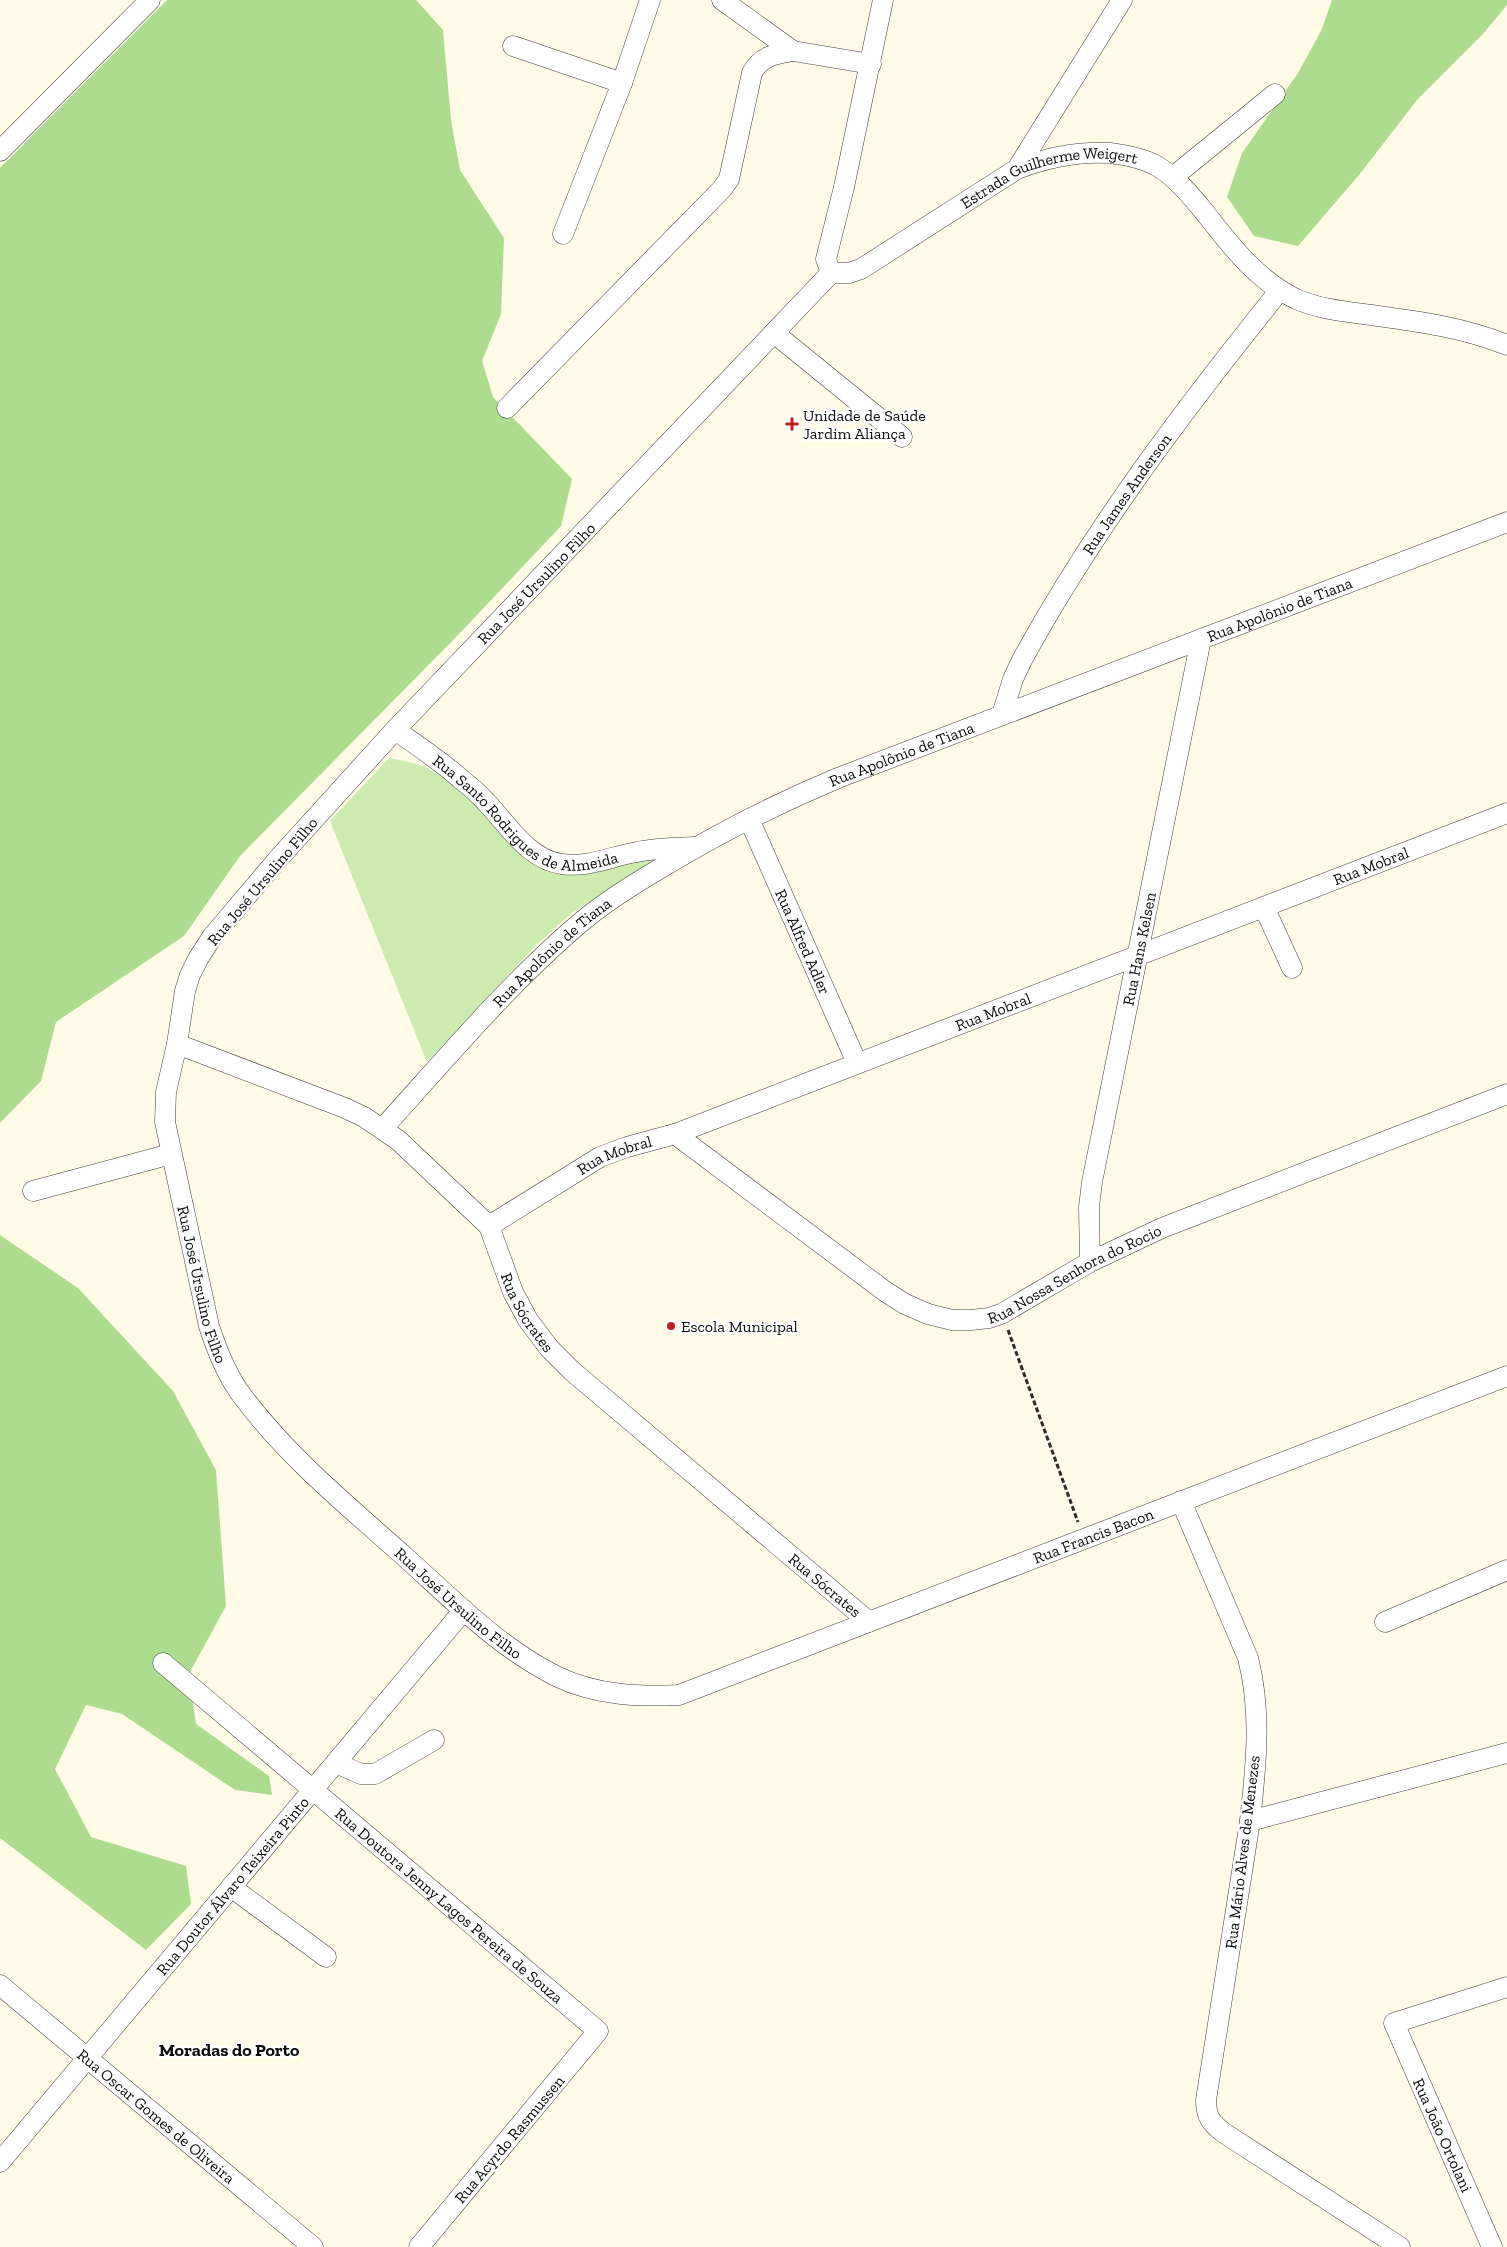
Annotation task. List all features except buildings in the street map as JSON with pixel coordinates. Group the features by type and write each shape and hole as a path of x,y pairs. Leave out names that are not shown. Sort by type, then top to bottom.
{"street":[{"path":"0,150 150,0"},
{"path":"563,234 622,83 650,0"},
{"path":"722,0 794,51"},
{"path":"831,273 826,259 844,187 883,0"},
{"path":"1017,169 1122,0"},
{"path":"513,46 622,83"},
{"path":"507,408 722,189 729,179 752,73 757,63 770,55 794,51 871,64"},
{"path":"1173,177 1275,94"},
{"name":"Estrada Guilherme Weigert","path":"831,273 850,273 861,269 1017,169 1042,159 1067,154 1095,152 1121,154 1156,166 1173,177 1243,258 1280,290 1298,299 1324,307 1457,328 1507,345"},
{"name":"Rua José Ursulino Filho","path":"679,1695 616,1694 591,1689 559,1678 514,1651 464,1610 310,1471 263,1422 242,1396 217,1350 209,1326 171,1154 164,1107 190,975 212,937 278,859 395,730 831,273"},
{"name":"Rua James Anderson","path":"1002,715 1013,679 1022,660 1092,545 1185,410 1280,290"},
{"path":"774,333 902,437"},
{"name":"Rua Apolônio de Tiana","path":"383,1128 513,987 573,928 610,900 696,847 749,819 815,788 1507,522"},
{"name":"Rua Hans Kelsen","path":"1090,1262 1089,1207 1092,1182 1200,639"},
{"name":"Rua Santo Rodrigues de Almeida","path":"395,730 455,774 486,802 524,844 549,861 563,865 578,865 645,850 696,847"},
{"name":"Rua Mobral","path":"489,1226 600,1157 675,1134 1507,813"},
{"name":"Rua Alfred Adler","path":"749,819 857,1063"},
{"path":"1264,907 1292,968"},
{"name":"Rua Sócrates","path":"177,1044 345,1108 383,1128 398,1140 489,1226 513,1292 528,1320 550,1348 572,1371 868,1622"},
{"name":"Rua Nossa Senhora do Rocio","path":"675,1134 886,1292 905,1304 928,1314 952,1320 972,1320 1001,1314 1090,1262 1162,1228 1507,1094"},
{"path":"33,1191 171,1154"},
{"name":"Rua Francis Bacon","path":"679,1695 1507,1376"},
{"name":"Rua Mário Alves de Menezes","path":"1181,1501 1238,1632 1254,1682 1256,1737 1250,1821 1206,2100 1206,2114 1211,2124 1400,2247"},
{"path":"1385,1622 1507,1570"},
{"name":"Rua Doutor Álvaro Teixeira Pinto","path":"0,2162 464,1610"},
{"name":"Rua Doutora Jenny Lagos Pereira de Souza","path":"163,1663 598,2031"},
{"path":"336,1762 362,1774 375,1774 434,1740"},
{"path":"1250,1821 1507,1753"},
{"path":"231,1887 326,1957"},
{"name":"Rua Oscar Gomes de Oliveira","path":"0,1986 313,2247"},
{"name":"Rua João Ortolani","path":"1492,2247 1394,2023 1507,1987"},
{"name":"Rua Acyrdo Rasmussen","path":"419,2247 598,2031"}],"path":[{"path":"1001,1314 1084,1538"}],"green space":[{"path":"167,0 416,0 443,30 451,120 460,170 504,238 501,314 482,361 493,397 572,479 561,526 460,633 240,856 184,936 56,1022 41,1081 0,1123 0,168"},
{"path":"1332,0 1507,0 1507,5 1483,34 1417,100 1359,175 1298,246 1254,236 1227,197 1242,153 1298,73 1321,31"},
{"path":"389,758 423,766 444,778 475,805 521,856 544,870 558,874 583,875 656,859 572,913 539,942 427,1062 330,821"},
{"path":"0,1235 78,1288 173,1391 216,1470 226,1606 189,1674 196,1724 269,1776 272,1795 235,1790 122,1714 86,1705 55,1769 91,1837 186,1866 191,1904 146,1950 0,1838"}],"place":[{"name":"Unidade de Saúde Jardim Aliança","path":"792,424"},
{"name":"Escola Municipal","path":"671,1326"}],"district":[{"name":"Moradas do Porto","path":"229,2050"}]}
